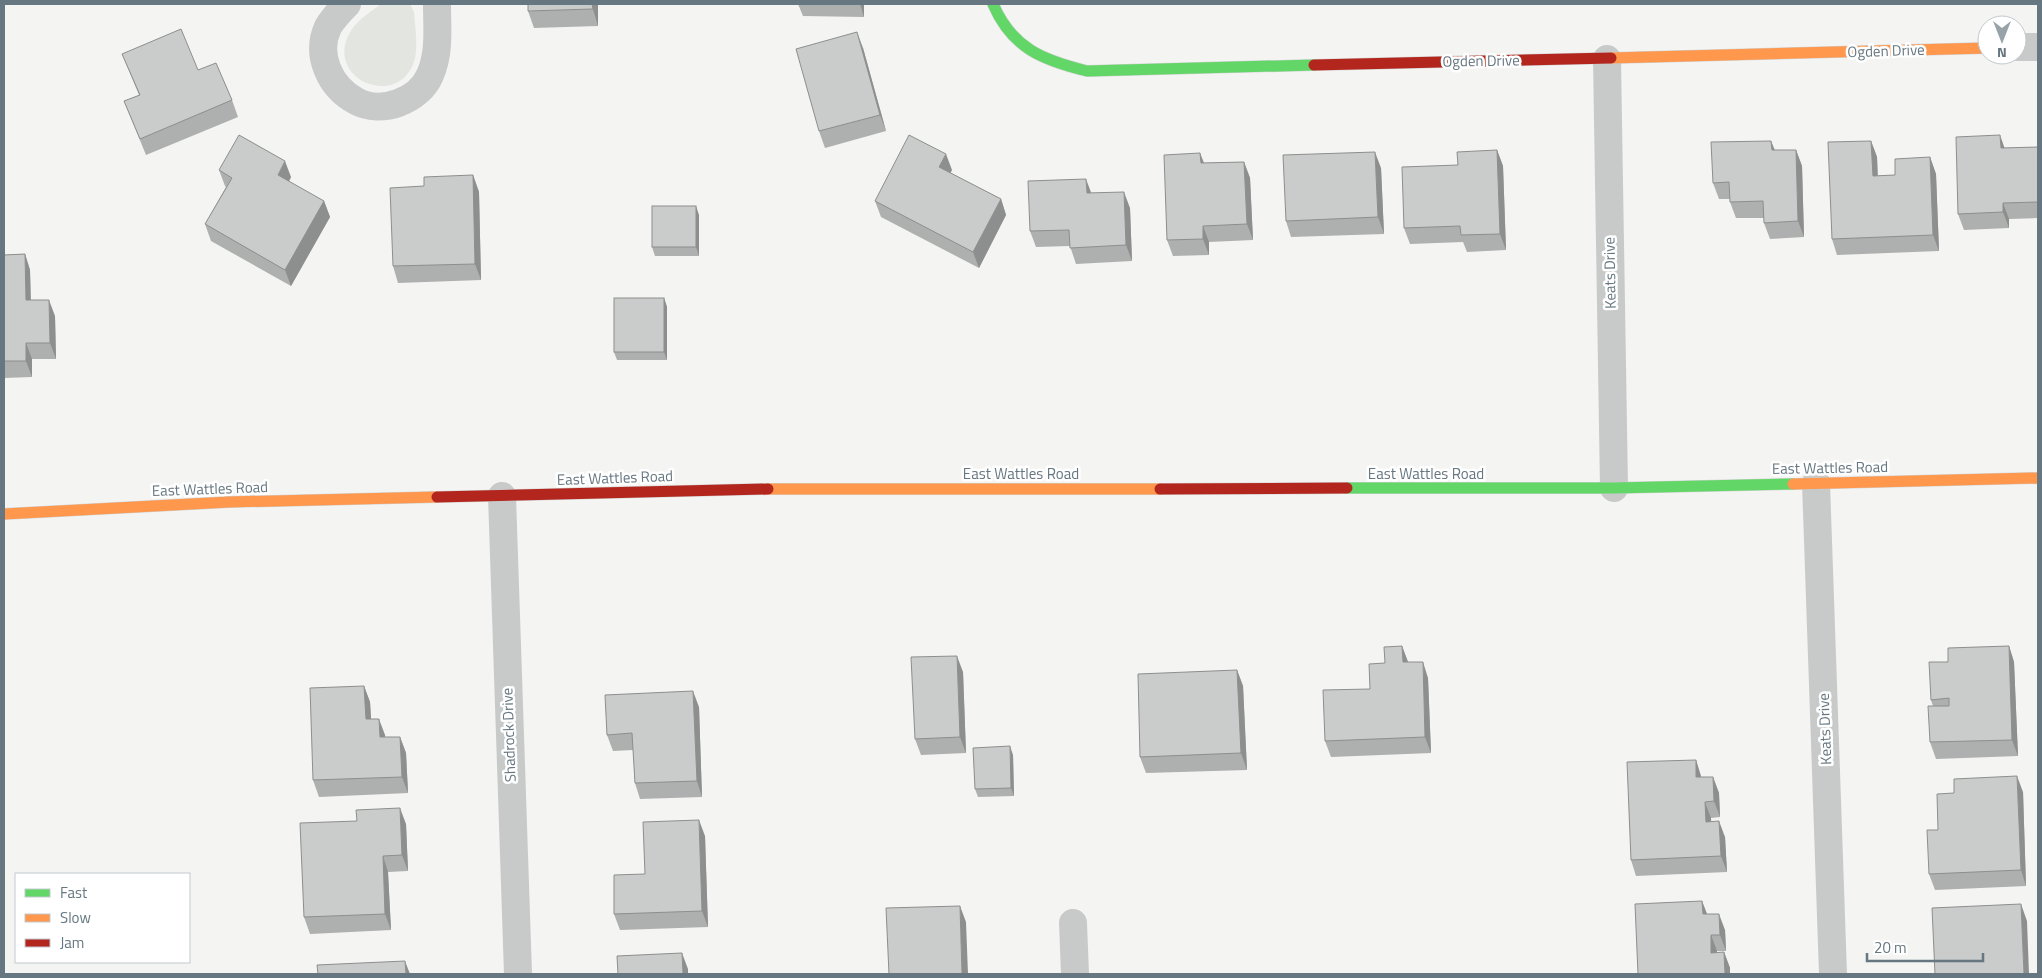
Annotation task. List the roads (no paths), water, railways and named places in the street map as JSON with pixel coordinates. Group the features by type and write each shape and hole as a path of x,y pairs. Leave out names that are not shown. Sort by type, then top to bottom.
{"main road":[{"name":"Ogden Drive","path":"995,9 1012,35 1030,53 1057,65 1087,72 1977,48"},
{"name":"East Wattles Road","path":"4,514 228,502 765,489 1614,488 2038,478"}],"street":[{"path":"347,4 336,15 327,29 323,50 326,69 338,90 357,102 376,106 398,104 415,95 430,77 436,60 437,4"},
{"name":"Keats Drive","path":"1607,58 1614,488"},
{"name":"Keats Drive","path":"1816,484 1833,974"},
{"name":"Shadrock Drive","path":"502,496 518,974"},
{"path":"1073,923 1075,974"}]}
